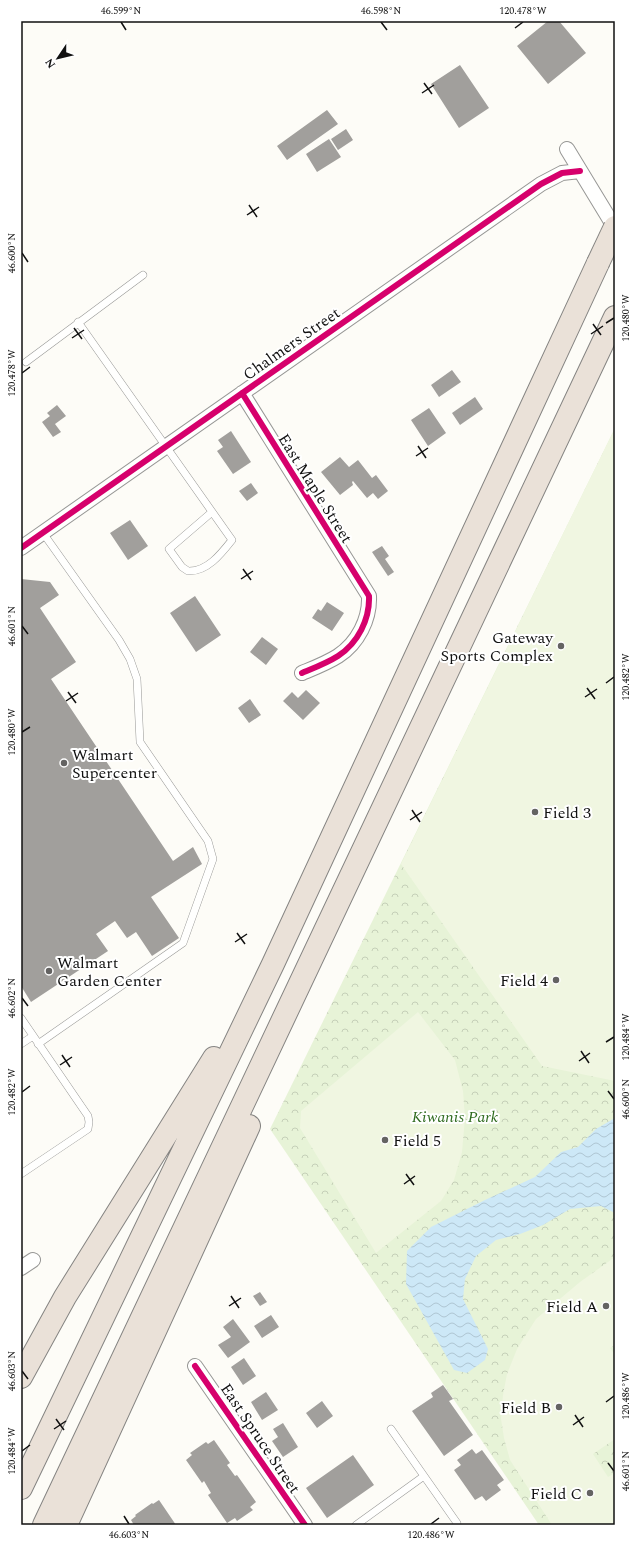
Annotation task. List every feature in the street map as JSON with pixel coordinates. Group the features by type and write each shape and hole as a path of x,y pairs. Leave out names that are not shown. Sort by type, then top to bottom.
{"highway":[{"path":"21,1488 273,964 615,228"},
{"path":"44,1525 615,317"},
{"path":"66,1525 296,1024 407,758"},
{"path":"21,1377 65,1297 273,964"},
{"path":"21,1350 40,1324 65,1297"},
{"path":"80,1525 105,1442"}],"street":[{"path":"567,149 615,228"},
{"name":"Chalmers Street","path":"21,548 541,184 562,174 580,171"},
{"name":"East Maple Street","path":"242,393 369,596 366,621 355,640 339,656 302,674"},
{"path":"21,1268 33,1260"},
{"name":"East Spruce Street","path":"195,1366 305,1525"}],"lane":[{"path":"26,362 78,322 143,276"},
{"path":"78,322 232,540 222,554 203,569 188,571 182,567 170,549 212,512"},
{"path":"38,1044 184,943 213,859 208,841 140,742 138,679 130,659 119,640 43,533"},
{"path":"21,1018 88,1116 89,1122 88,1129 21,1174"},
{"path":"21,1044 33,1036"},
{"path":"391,1429 457,1523"},
{"path":"356,1525 424,1476"}],"green space":[{"name":"Kiwanis Park","path":"615,428 615,1525 539,1525 270,1129"},
{"name":"Gateway Sports Complex","path":"615,428 615,1081 542,1066 401,864"},
{"name":"Field 5","path":"418,1012 455,1060 463,1091 465,1118 462,1152 454,1180 441,1201 376,1253 300,1128 301,1111"},
{"name":"Field B","path":"615,1257 615,1345 610,1348 615,1355 615,1439 593,1454 608,1477 615,1473 615,1525 552,1525 510,1460 501,1419 507,1374 517,1349 536,1319 580,1282"}],"water":[{"path":"615,1118 615,1213 601,1206 570,1209 543,1225 520,1234 496,1240 476,1256 465,1279 463,1299 488,1349 485,1360 467,1373 454,1370 406,1284 407,1251 431,1227 535,1177 561,1152 578,1147 596,1129"}],"building":[{"path":"548,21 559,21 586,53 548,84 517,46"},
{"path":"460,65 489,108 459,128 431,84"},
{"path":"327,110 338,124 287,160 277,146"},
{"path":"346,129 353,140 338,150 331,139"},
{"path":"329,139 341,157 317,172 306,154"},
{"path":"452,370 461,382 439,397 431,385"},
{"path":"475,397 483,409 460,425 452,413"},
{"path":"57,405 66,416 55,424 61,432 53,437 42,422 50,416 47,413"},
{"path":"429,408 446,433 428,446 411,420"},
{"path":"231,431 251,462 233,474 217,451 223,447 218,440"},
{"path":"340,457 349,467 358,460 372,478 376,475 388,491 378,499 373,493 367,498 353,481 353,485 340,495 321,472"},
{"path":"251,483 258,493 247,501 239,491"},
{"path":"130,520 148,546 128,560 110,533"},
{"path":"382,546 389,556 385,559 394,572 388,576 372,552"},
{"name":"Walmart Supercenter","path":"21,579 50,582 59,595 40,608 76,662 51,679 173,861 193,847 202,864 151,897 179,938 152,956 136,932 127,938 115,921 96,934 108,951 31,1002 21,986"},
{"path":"195,596 221,635 196,652 170,613"},
{"path":"327,602 344,613 332,631 312,618 318,609 321,611"},
{"path":"262,637 278,649 266,665 250,652"},
{"path":"306,690 320,703 303,720 283,701 292,692 298,698"},
{"path":"250,699 261,715 249,723 238,708"},
{"path":"260,1292 267,1302 260,1306 253,1296"},
{"path":"271,1315 279,1327 262,1338 254,1326"},
{"path":"233,1319 250,1342 228,1358 218,1345 231,1337 223,1327"},
{"path":"244,1358 256,1376 243,1385 231,1367"},
{"path":"443,1385 453,1399 449,1401 473,1435 444,1456 412,1411 433,1397 431,1393"},
{"path":"266,1392 278,1410 262,1420 251,1402"},
{"path":"322,1401 333,1416 317,1428 306,1413"},
{"path":"283,1423 298,1447 283,1457 272,1441 278,1437 273,1429"},
{"path":"214,1440 230,1463 227,1465 235,1476 237,1475 256,1502 250,1507 253,1510 237,1521 235,1518 227,1523 208,1495 211,1493 204,1481 202,1483 186,1460 192,1455 190,1453 206,1442 208,1444"},
{"path":"472,1449 476,1454 482,1450 504,1480 497,1485 501,1490 486,1501 482,1496 475,1500 454,1470 461,1465 457,1460"},
{"path":"353,1455 374,1485 327,1518 306,1488"},
{"path":"159,1500 176,1525 134,1525 131,1520 136,1516 135,1515"}],"cycle path":[{"path":"21,548 541,184 562,173 580,171"},
{"path":"242,393 369,596 369,605 365,622 357,637 345,651 334,659 302,673"},
{"path":"195,1366 305,1525"}],"place":[{"name":"Gateway Sports Complex","path":"561,646"},
{"name":"Walmart Supercenter","path":"64,763"},
{"name":"Field 3","path":"535,812"},
{"name":"Walmart Garden Center","path":"49,971"},
{"name":"Field 4","path":"556,980"},
{"name":"Field 5","path":"385,1140"},
{"name":"Field A","path":"606,1306"},
{"name":"Field B","path":"559,1407"},
{"name":"Field C","path":"590,1493"}]}
